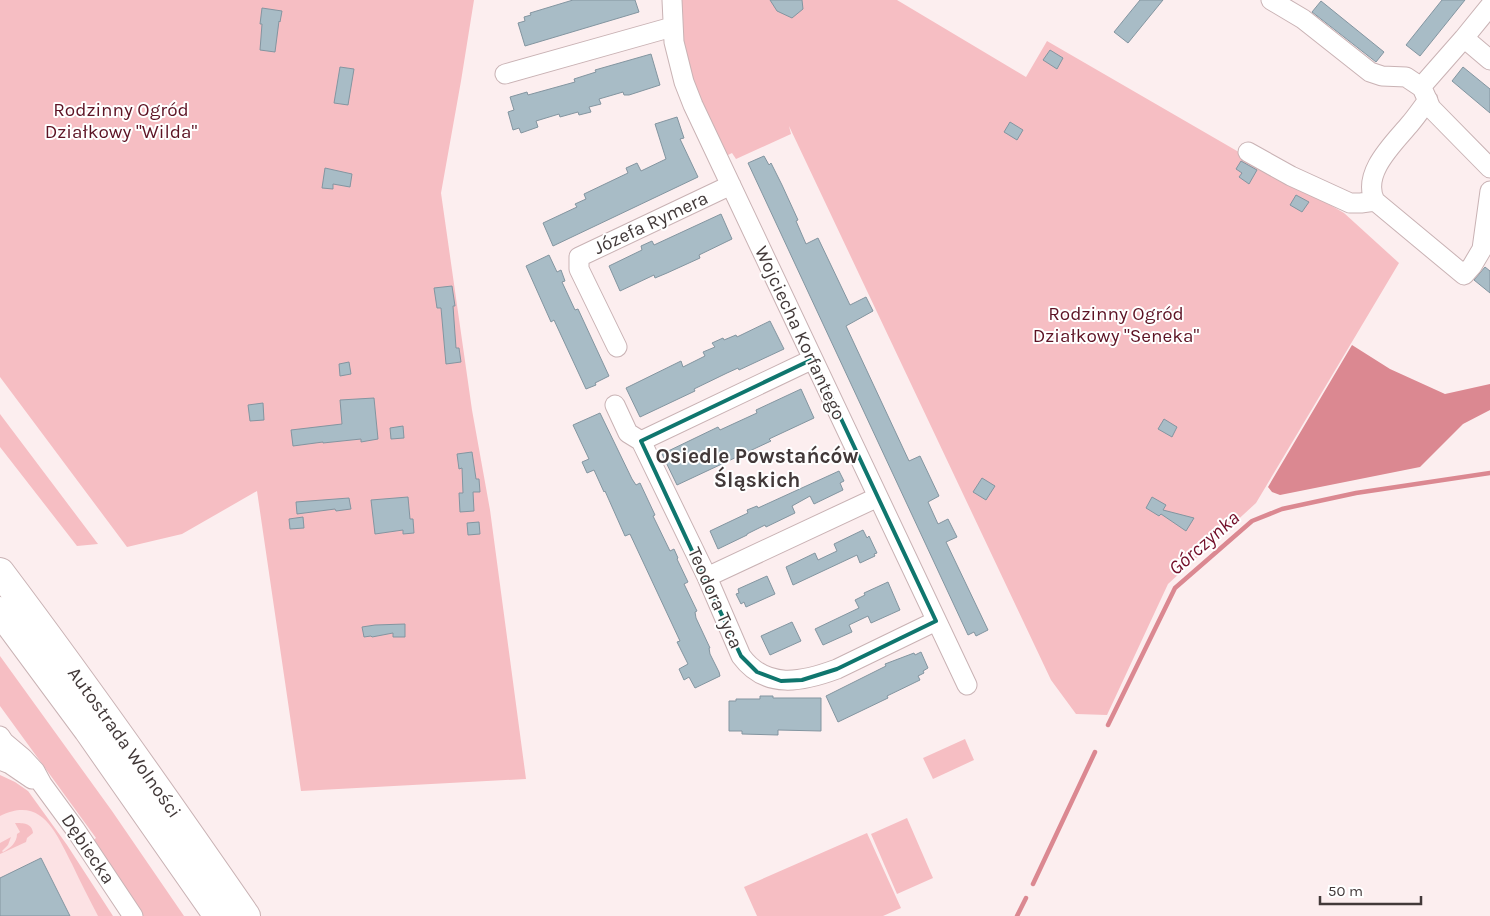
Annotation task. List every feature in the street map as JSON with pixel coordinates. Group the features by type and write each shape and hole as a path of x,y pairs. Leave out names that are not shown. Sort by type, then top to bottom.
{"highway":[{"name":"Autostrada Wolności","path":"0,572 55,646 246,916"},
{"name":"Autostrada Wolności","path":"0,611 88,730 218,916"}],"street":[{"name":"Wojciecha Korfantego","path":"672,0 672,27 678,59 693,105 967,685"},
{"path":"1271,0 1303,19 1370,72 1382,76 1406,77 1425,93 1431,108 1490,168"},
{"path":"1490,6 1464,38 1425,93 1416,117 1381,158 1372,183 1372,195 1375,201 1464,275 1482,249 1490,191"},
{"path":"505,74 672,27"},
{"path":"1464,38 1490,60"},
{"path":"1248,152 1291,176 1350,203 1375,201"},
{"name":"Józefa Rymera","path":"617,347 579,269 580,257 730,185"},
{"path":"641,441 813,359"},
{"name":"Teodora Tyca","path":"615,405 628,433 641,441 707,577 741,656 757,672 767,677 781,680 802,680 836,669 936,621"},
{"path":"707,577 878,497"},
{"name":"Dębiecka","path":"0,736 4,742 29,764 75,828 133,916"},
{"name":"Dębiecka","path":"0,760 42,784"}],"highlighted area":[{"path":"813,359 936,621 837,669 802,680 781,681 757,672 741,656 641,441"}],"shaded area":[{"path":"1352,345 1390,369 1445,394 1490,384 1490,410 1463,424 1420,467 1280,495 1272,492 1268,487"},
{"path":"28,791 67,845 104,916 0,916 0,806"}],"green space":[{"name":"Rodzinny Ogród Działkowy \"Wilda\"","path":"0,0 474,0 441,193 472,410 490,510 526,779 301,791 257,491 182,534 127,547 0,377"},
{"name":"Rodzinny Ogród Działkowy \"Seneka\"","path":"677,0 897,0 1026,77 1047,41 1344,213 1399,263 1256,503 1168,584 1107,715 1076,714 1051,680 789,126 791,134 736,159 732,153 724,157 684,60"},
{"path":"0,414 98,544 77,546 0,447"},
{"path":"0,656 112,811 184,916 142,916 92,841 96,838 0,706"},
{"path":"965,739 974,760 933,779 923,758"},
{"path":"0,775 28,791 67,845 113,916 98,916 60,840 46,820 27,810 14,811 0,816"},
{"path":"907,818 933,878 897,894 871,834"},
{"path":"15,823 29,825 33,833 27,838 26,842 0,854 0,843 11,837 3,852 13,845 17,834 20,832"},
{"path":"867,833 901,908 883,916 757,916 744,887"}],"building":[{"path":"573,0 635,0 639,12 525,46 518,23 525,21 524,17 531,15 530,13"},
{"path":"770,0 802,0 803,9 792,18 777,11"},
{"path":"1140,0 1163,0 1128,43 1114,32"},
{"path":"1442,0 1465,0 1420,56 1406,45"},
{"path":"1321,1 1384,52 1376,62 1312,12"},
{"path":"262,8 282,11 275,52 260,50"},
{"path":"1050,50 1063,58 1057,69 1043,60"},
{"path":"651,54 660,85 629,95 624,95 623,92 599,99 601,104 589,107 591,112 579,115 578,112 560,117 559,114 536,121 538,127 521,133 519,128 513,130 508,112 514,110 510,97 527,92 528,95 575,82 574,79 596,72 595,70"},
{"path":"340,67 354,69 348,105 334,103"},
{"path":"1463,67 1490,89 1490,113 1452,81"},
{"path":"677,117 684,138 680,139 698,177 553,246 543,223 577,207 575,204 586,199 584,194 628,173 626,168 637,163 641,171 666,159 655,124"},
{"path":"1010,122 1023,130 1017,140 1004,132"},
{"path":"764,156 769,165 771,163 782,185 798,220 796,221 806,244 818,238 850,305 866,297 873,311 846,326 909,461 920,456 939,496 928,502 938,524 948,519 957,537 946,542 988,630 976,636 974,632 968,635 748,163"},
{"path":"1241,161 1257,170 1249,184 1239,177 1242,173 1236,169"},
{"path":"325,168 352,174 350,187 333,184 333,189 322,188"},
{"path":"1296,195 1309,202 1302,212 1290,205"},
{"path":"721,214 732,239 699,255 700,258 655,278 654,275 620,291 609,266 642,250 641,246 652,241 654,245"},
{"path":"549,255 557,272 561,270 565,281 562,282 575,310 578,309 609,376 586,389 554,320 551,322 526,266"},
{"path":"1485,267 1490,271 1490,293 1474,280"},
{"path":"452,286 455,306 453,306 456,348 459,348 461,362 446,364 441,308 437,308 434,288"},
{"path":"770,321 784,349 739,370 738,368 727,373 694,389 695,391 640,417 626,388 681,361 683,367 705,356 703,352 715,347 712,343 723,338 724,340 736,335 737,337"},
{"path":"349,362 351,374 340,376 339,364"},
{"path":"801,389 814,418 769,439 771,441 677,485 662,454 718,427 720,430 757,413 756,410"},
{"path":"374,398 378,439 361,442 361,439 293,446 291,430 342,424 340,400"},
{"path":"263,403 264,420 250,421 248,405"},
{"path":"600,413 632,479 636,485 640,483 655,515 653,516 670,551 674,549 688,582 684,584 697,611 695,612 696,618 720,676 695,688 689,677 684,680 679,669 688,664 677,642 680,641 630,534 625,536 594,470 587,473 582,462 589,459 573,425"},
{"path":"1164,419 1177,427 1172,437 1158,429"},
{"path":"403,426 404,438 391,439 390,428"},
{"path":"472,452 476,479 479,479 480,492 473,492 474,511 460,512 459,493 463,493 462,468 459,469 457,454"},
{"path":"839,471 844,481 840,483 843,490 814,504 810,496 792,506 795,513 766,527 765,525 718,549 710,531 748,513 747,510 757,506 758,508"},
{"path":"982,478 995,486 986,500 973,492"},
{"path":"408,497 410,519 413,519 414,533 403,534 403,530 375,534 371,500"},
{"path":"1152,497 1166,505 1163,510 1194,518 1186,531 1161,514 1159,516 1146,508"},
{"path":"349,498 351,509 297,514 296,502"},
{"path":"303,517 304,528 290,529 289,519"},
{"path":"479,522 480,534 468,535 467,523"},
{"path":"863,530 867,538 869,536 877,553 874,554 875,556 860,563 857,555 793,585 786,567 815,553 818,560 837,551 834,544"},
{"path":"767,576 775,594 746,607 744,602 741,604 736,594 739,593 738,589"},
{"path":"888,582 900,610 871,623 868,616 849,625 852,632 823,645 815,629 859,608 855,600 865,595 864,593"},
{"path":"792,622 801,641 770,655 761,636"},
{"path":"405,624 405,637 393,637 393,633 364,637 362,627 375,625"},
{"path":"921,652 928,668 918,676 920,680 838,722 826,696 886,666 885,664"},
{"path":"760,696 773,696 773,698 821,698 821,731 778,730 778,735 742,734 742,731 729,731 729,701 736,701 736,699 760,699"},
{"path":"41,858 70,916 0,916 0,878"}],"waterway":[{"name":"Górczynka","path":"1108,725 1175,588 1252,521 1282,509 1356,493 1490,473"},
{"name":"Górczynka","path":"1033,884 1095,752"},
{"name":"Górczynka","path":"1017,916 1026,898"}],"district":[{"name":"Osiedle Powstańców Śląskich","path":"757,468"}]}
